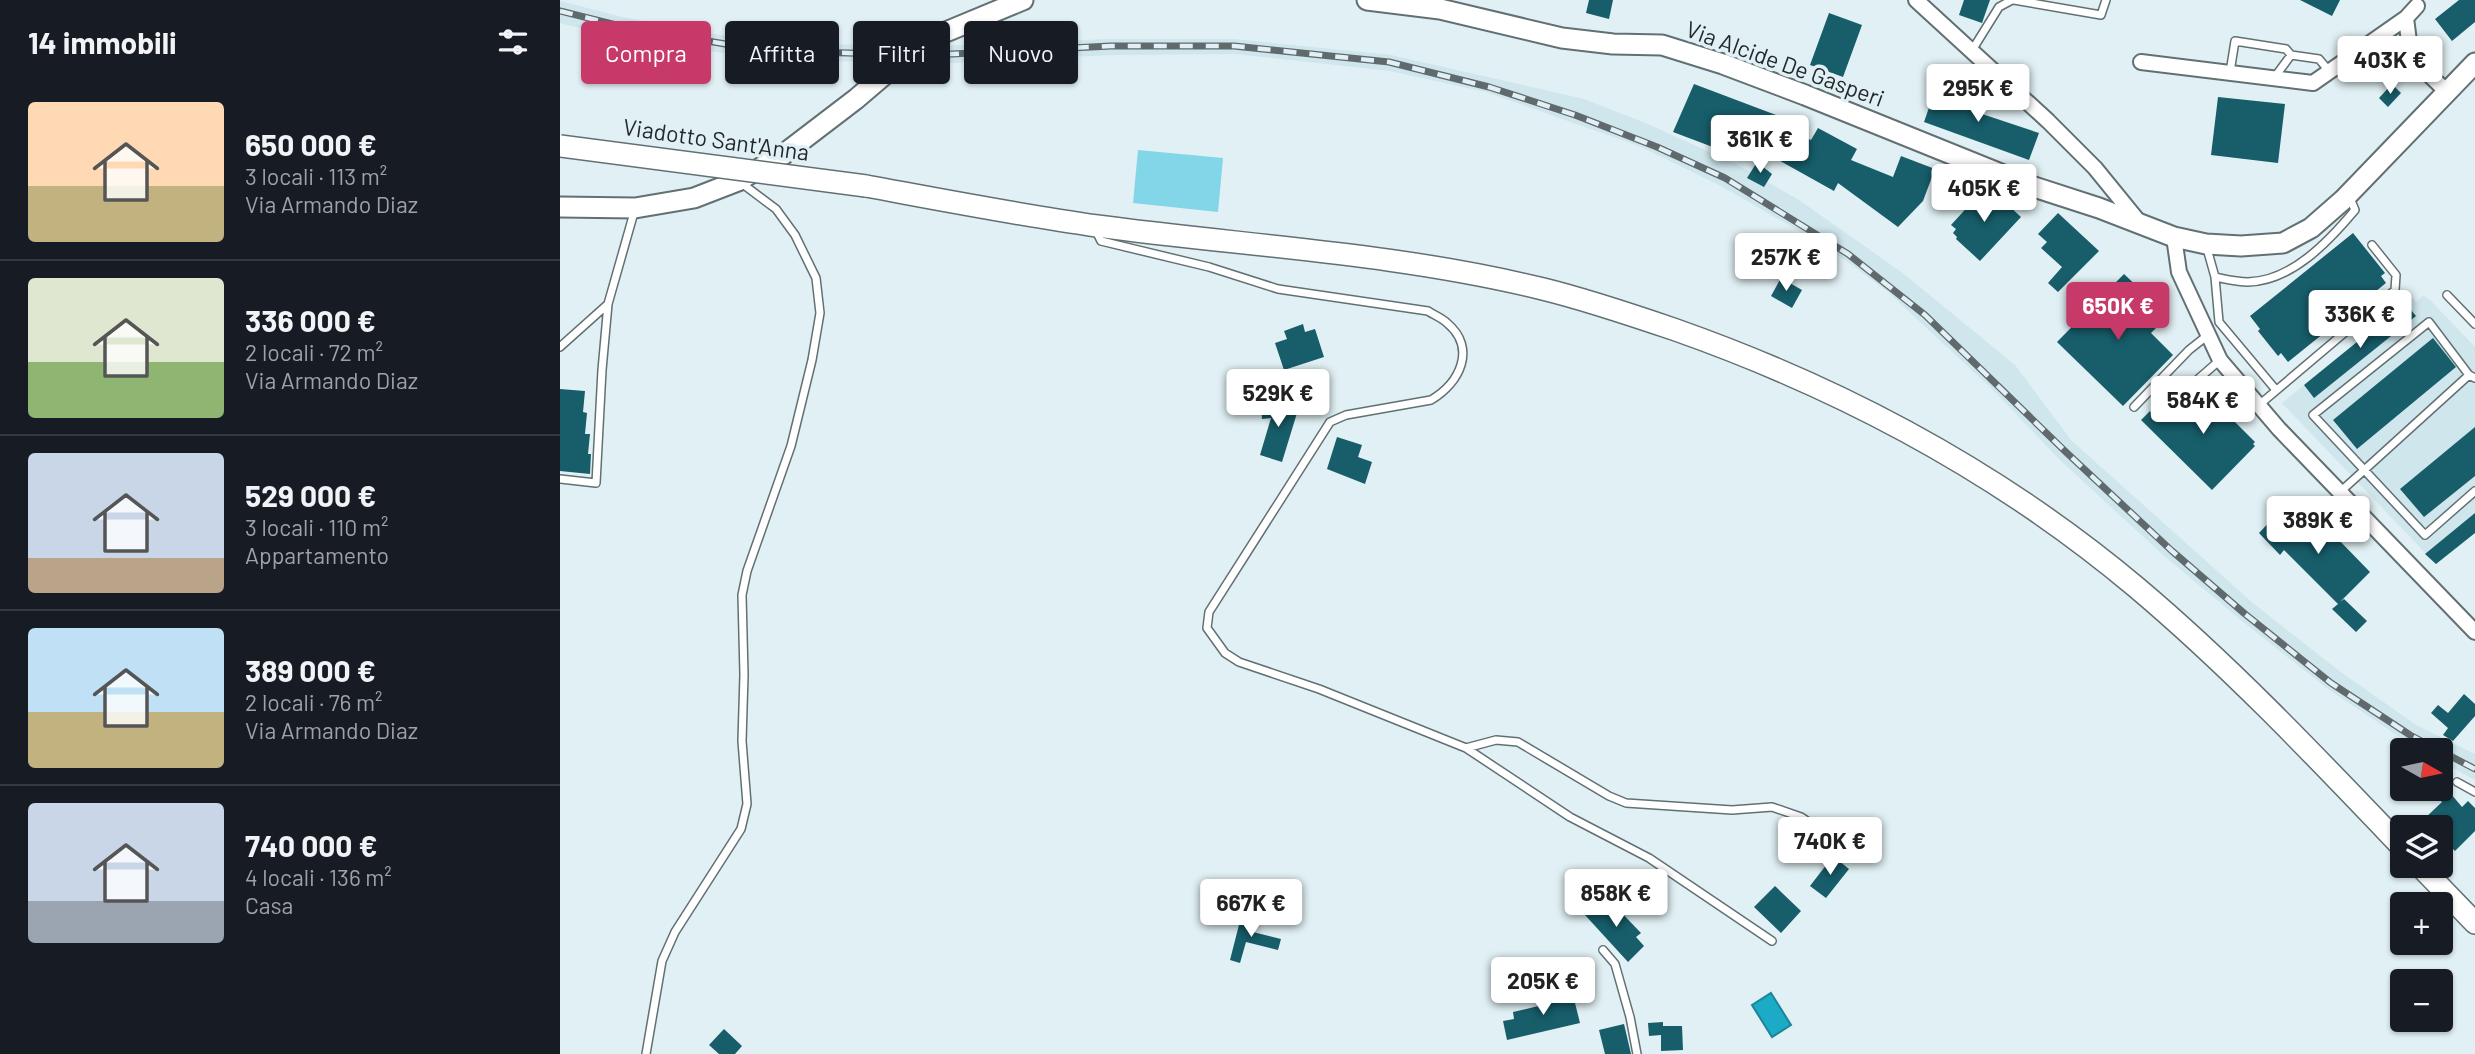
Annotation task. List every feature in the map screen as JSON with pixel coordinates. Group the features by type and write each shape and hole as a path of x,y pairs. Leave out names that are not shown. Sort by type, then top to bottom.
{"main road":[{"path":"560,207 635,208 694,198 738,181 794,146 856,99 924,41 1023,0"},
{"name":"Via Alcide De Gasperi","path":"1367,0 1434,4 1562,38 1613,44 1662,45 1758,78 2028,185 2099,208 2142,226 2206,244 2241,246 2283,243 2311,228 2348,195 2475,63"},
{"name":"Viadotto Sant'Anna","path":"560,146 866,187 1093,225 1433,265 1545,289 1719,345 1811,383 1900,427 1973,469 2048,521 2133,584 2203,646 2282,722 2390,834"},
{"path":"2432,878 2475,923"}],"street":[{"path":"1916,0 2048,121 2095,168 2142,226"},
{"path":"2141,62 2313,83 2406,18 2415,2"},
{"path":"2406,18 2411,57 2447,92"},
{"path":"2174,237 2179,272 2220,360 2340,492 2475,632"}],"lane":[{"path":"1971,52 1998,7 2013,0 2101,15 2106,0"},
{"path":"2230,73 2235,41 2286,49 2291,55 2319,59 2329,71"},
{"path":"2274,78 2291,55"},
{"path":"646,1054 662,961 675,932 741,829 747,804 741,741 744,676 742,595 747,571 790,446 812,360 820,313 816,278 794,234 776,209 738,181"},
{"path":"2215,277 2249,282 2282,273 2328,242 2355,210 2348,195"},
{"path":"560,479 596,483 608,304 635,208"},
{"path":"1093,225 1101,241 1209,267 1279,289 1428,312 1447,323 1461,340 1463,359 1455,381 1444,393 1432,400 1346,415 1330,422 1209,612 1207,628 1225,653 1239,662 1319,688 1466,748 1570,817 1649,858 1772,941"},
{"path":"2206,244 2215,277 2219,321 2276,390"},
{"path":"2259,405 2395,289 2396,275 2372,245"},
{"path":"2448,295 2475,324"},
{"path":"560,347 608,304"},
{"path":"2340,492 2365,470 2472,377 2429,321 2313,415 2365,470 2425,535 2475,491"},
{"path":"2134,407 2208,334"},
{"path":"2158,414 2220,360"},
{"path":"1466,748 1496,740 1518,742 1609,796 1626,803 1706,809 1772,807 1801,817 1826,834"},
{"path":"2458,782 2475,792"},
{"path":"1603,950 1615,964 1637,1054"}],"shaded area":[{"path":"560,1 644,21 581,21 581,28 560,23"},
{"path":"711,33 725,36 725,53 711,51"},
{"path":"1234,39 1391,55 1584,99 1648,124 1736,164 1799,200 1904,274 2015,365 2072,441 2254,604 2338,670 2416,725 2442,738 2401,738 2328,689 2162,554 2061,461 1991,388 1888,292 1845,260 1721,186 1639,146 1486,92 1390,71 1235,54 1078,57 1078,40"},
{"path":"839,44 853,45 853,62 839,61"},
{"path":"950,45 964,45 964,63 950,63"},
{"path":"1138,150 1223,158 1218,212 1133,203"},
{"path":"2409,293 2416,302 2423,295 2430,300 2475,347 2475,533 2436,564 2282,403 2405,303"},
{"path":"2454,744 2475,754 2475,780 2454,769"},
{"path":"1771,993 1791,1025 1772,1037 1752,1005"}],"building":[{"path":"1589,0 1613,0 1609,19 1586,13"},
{"path":"1964,0 1990,0 1982,23 1959,15"},
{"path":"2300,0 2340,0 2332,16"},
{"path":"2459,0 2475,0 2475,22 2452,41 2435,19"},
{"path":"1829,13 1862,25 1843,77 1810,65"},
{"path":"1938,82 1961,89 1955,105 2039,133 2029,160 1924,122"},
{"path":"1694,84 1776,115 1772,125 1811,140 1818,128 1857,149 1851,160 1893,177 1901,156 1935,169 1923,201 1898,227 1838,183 1834,191 1755,147 1747,160 1673,132"},
{"path":"2392,84 2401,93 2388,107 2379,98"},
{"path":"2218,97 2285,104 2278,163 2211,155"},
{"path":"1757,162 1772,174 1764,187 1747,178"},
{"path":"1983,190 1994,196 1996,194 2021,217 1980,261 1956,239 1953,233 1956,229 1951,225"},
{"path":"2058,213 2099,251 2058,292 2048,283 2062,267 2041,248 2047,242 2038,234"},
{"path":"2353,233 2385,273 2381,276 2386,283 2288,362 2281,353 2278,356 2250,316"},
{"path":"2124,274 2145,294 2137,303 2159,325 2151,333 2173,355 2123,406 2057,342"},
{"path":"1781,278 1802,290 1792,308 1771,296"},
{"path":"2405,303 2416,316 2314,398 2304,385"},
{"path":"1303,324 1305,332 1315,329 1324,357 1284,370 1275,343 1287,339 1284,331"},
{"path":"2433,338 2456,367 2357,449 2333,420"},
{"path":"2201,384 2255,442 2255,446 2212,490 2141,420 2150,411 2154,418 2160,421"},
{"path":"560,389 585,391 583,412 587,413 585,434 590,434 590,474 560,471"},
{"path":"1296,403 1297,413 1282,462 1260,455 1271,418 1262,419 1261,404"},
{"path":"2475,427 2475,476 2424,517 2400,489"},
{"path":"1337,437 1362,445 1358,457 1372,462 1365,484 1327,469"},
{"path":"2298,498 2370,572 2340,602 2344,599 2367,621 2356,632 2332,609 2338,604 2284,550 2280,555 2259,533 2278,513 2281,516"},
{"path":"2475,513 2475,533 2436,564 2425,554"},
{"path":"2464,694 2475,704 2475,716 2454,740 2443,735 2448,728 2431,713 2438,705 2448,713"},
{"path":"2454,798 2462,807 2468,801 2475,808 2475,831 2455,851 2453,815 2428,815 2442,802 2454,802"},
{"path":"1833,856 1849,869 1826,898 1810,886"},
{"path":"1775,886 1801,911 1781,933 1754,907"},
{"path":"1602,899 1610,908 1614,905 1641,933 1636,937 1644,946 1628,962 1585,915"},
{"path":"1242,913 1253,916 1249,931 1281,939 1278,950 1246,942 1240,963 1230,960"},
{"path":"1572,991 1580,1023 1507,1040 1503,1021 1514,1019 1513,1012 1555,1002 1554,995"},
{"path":"1663,1022 1663,1026 1682,1026 1683,1050 1661,1051 1661,1035 1649,1036 1648,1023"},
{"path":"1624,1024 1631,1054 1605,1054 1599,1030"},
{"path":"724,1029 742,1046 735,1054 719,1054 709,1045"}],"railway":[{"path":"560,11 620,26 766,51 932,55 1111,46 1234,46 1389,62 1489,87 1575,115 1657,147 1725,178 1848,254 1925,315 2068,454 2172,551 2245,614 2331,683 2416,738"},
{"path":"2454,758 2475,769"}]}
